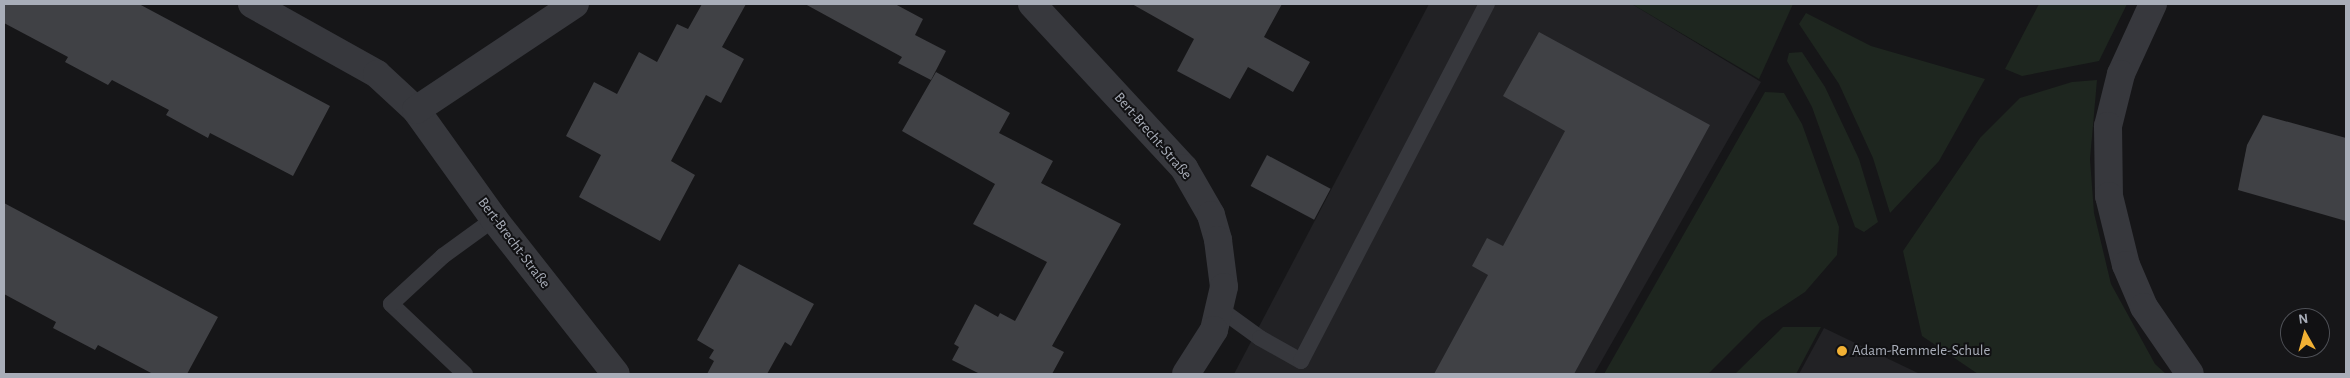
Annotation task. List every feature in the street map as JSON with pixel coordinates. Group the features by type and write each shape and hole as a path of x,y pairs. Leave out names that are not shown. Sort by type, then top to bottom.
{"street":[{"name":"Bert-Brecht-Straße","path":"252,4 377,74 416,110 494,219 616,374"},
{"path":"416,110 575,4"},
{"name":"Bert-Brecht-Straße","path":"1032,4 1184,168 1200,192 1218,240 1224,287 1214,330 1186,374"},
{"path":"2153,4 2121,74 2108,126 2109,196 2126,265 2144,307 2190,374"}],"lane":[{"path":"1220,309 1260,338 1301,361 1487,4"},
{"path":"464,374 391,304 443,256 494,219"}],"shaded area":[{"path":"1429,4 1632,4 1761,82 1594,374 1234,374"},
{"path":"1632,4 1793,4 1759,79"},
{"path":"2039,4 2127,4 2099,61 2022,76 2005,69"},
{"path":"1806,13 1871,46 1985,79 1939,161 1890,213 1873,158 1839,84 1799,24"},
{"path":"1802,52 1825,87 1859,159 1878,222 1864,232 1855,227 1812,107 1787,61 1789,53"},
{"path":"2097,80 2090,159 2094,213 2111,284 2155,364 2166,374 1978,374 1922,336 1903,251 1980,138 2020,98 2072,82"},
{"path":"1765,92 1784,93 1802,124 1839,227 1837,255 1805,292 1761,321 1708,374 1604,374"},
{"path":"1783,327 1821,327 1796,374 1735,374"},
{"name":"Adam-Remmele-Schule","path":"1824,328 1920,374 1799,374"}],"building":[{"path":"4,4 139,4 330,106 293,176 210,133 208,138 166,115 169,110 112,80 108,85 65,62 68,57 4,23"},
{"path":"702,4 746,4 722,47 744,59 721,103 706,95 671,161 695,175 660,241 579,197 601,155 566,136 594,82 617,94 639,52 657,62 677,24 688,29"},
{"path":"805,4 895,4 923,19 915,35 946,51 931,80 898,63 902,57"},
{"path":"1132,4 1282,4 1264,37 1310,62 1293,92 1248,67 1230,99 1177,71 1194,39"},
{"path":"1539,32 1710,125 1574,374 1434,374 1488,275 1472,266 1487,238 1503,246 1565,131 1503,96"},
{"path":"936,72 1010,113 999,133 1053,161 1041,183 1121,224 1052,346 1064,352 1052,374 980,374 952,360 959,347 954,344 975,304 998,317 1000,313 1015,321 1047,262 973,224 995,184 902,131"},
{"path":"2263,115 2346,138 2346,221 2238,190 2247,145"},
{"path":"1267,155 1331,189 1314,220 1251,186"},
{"path":"4,203 218,317 187,374 153,374 98,345 95,350 53,328 56,322 4,294"},
{"path":"739,264 814,304 791,346 785,342 767,374 707,374 714,361 709,358 714,350 697,340"}],"place":[{"name":"Adam-Remmele-Schule","path":"1842,351"}]}
